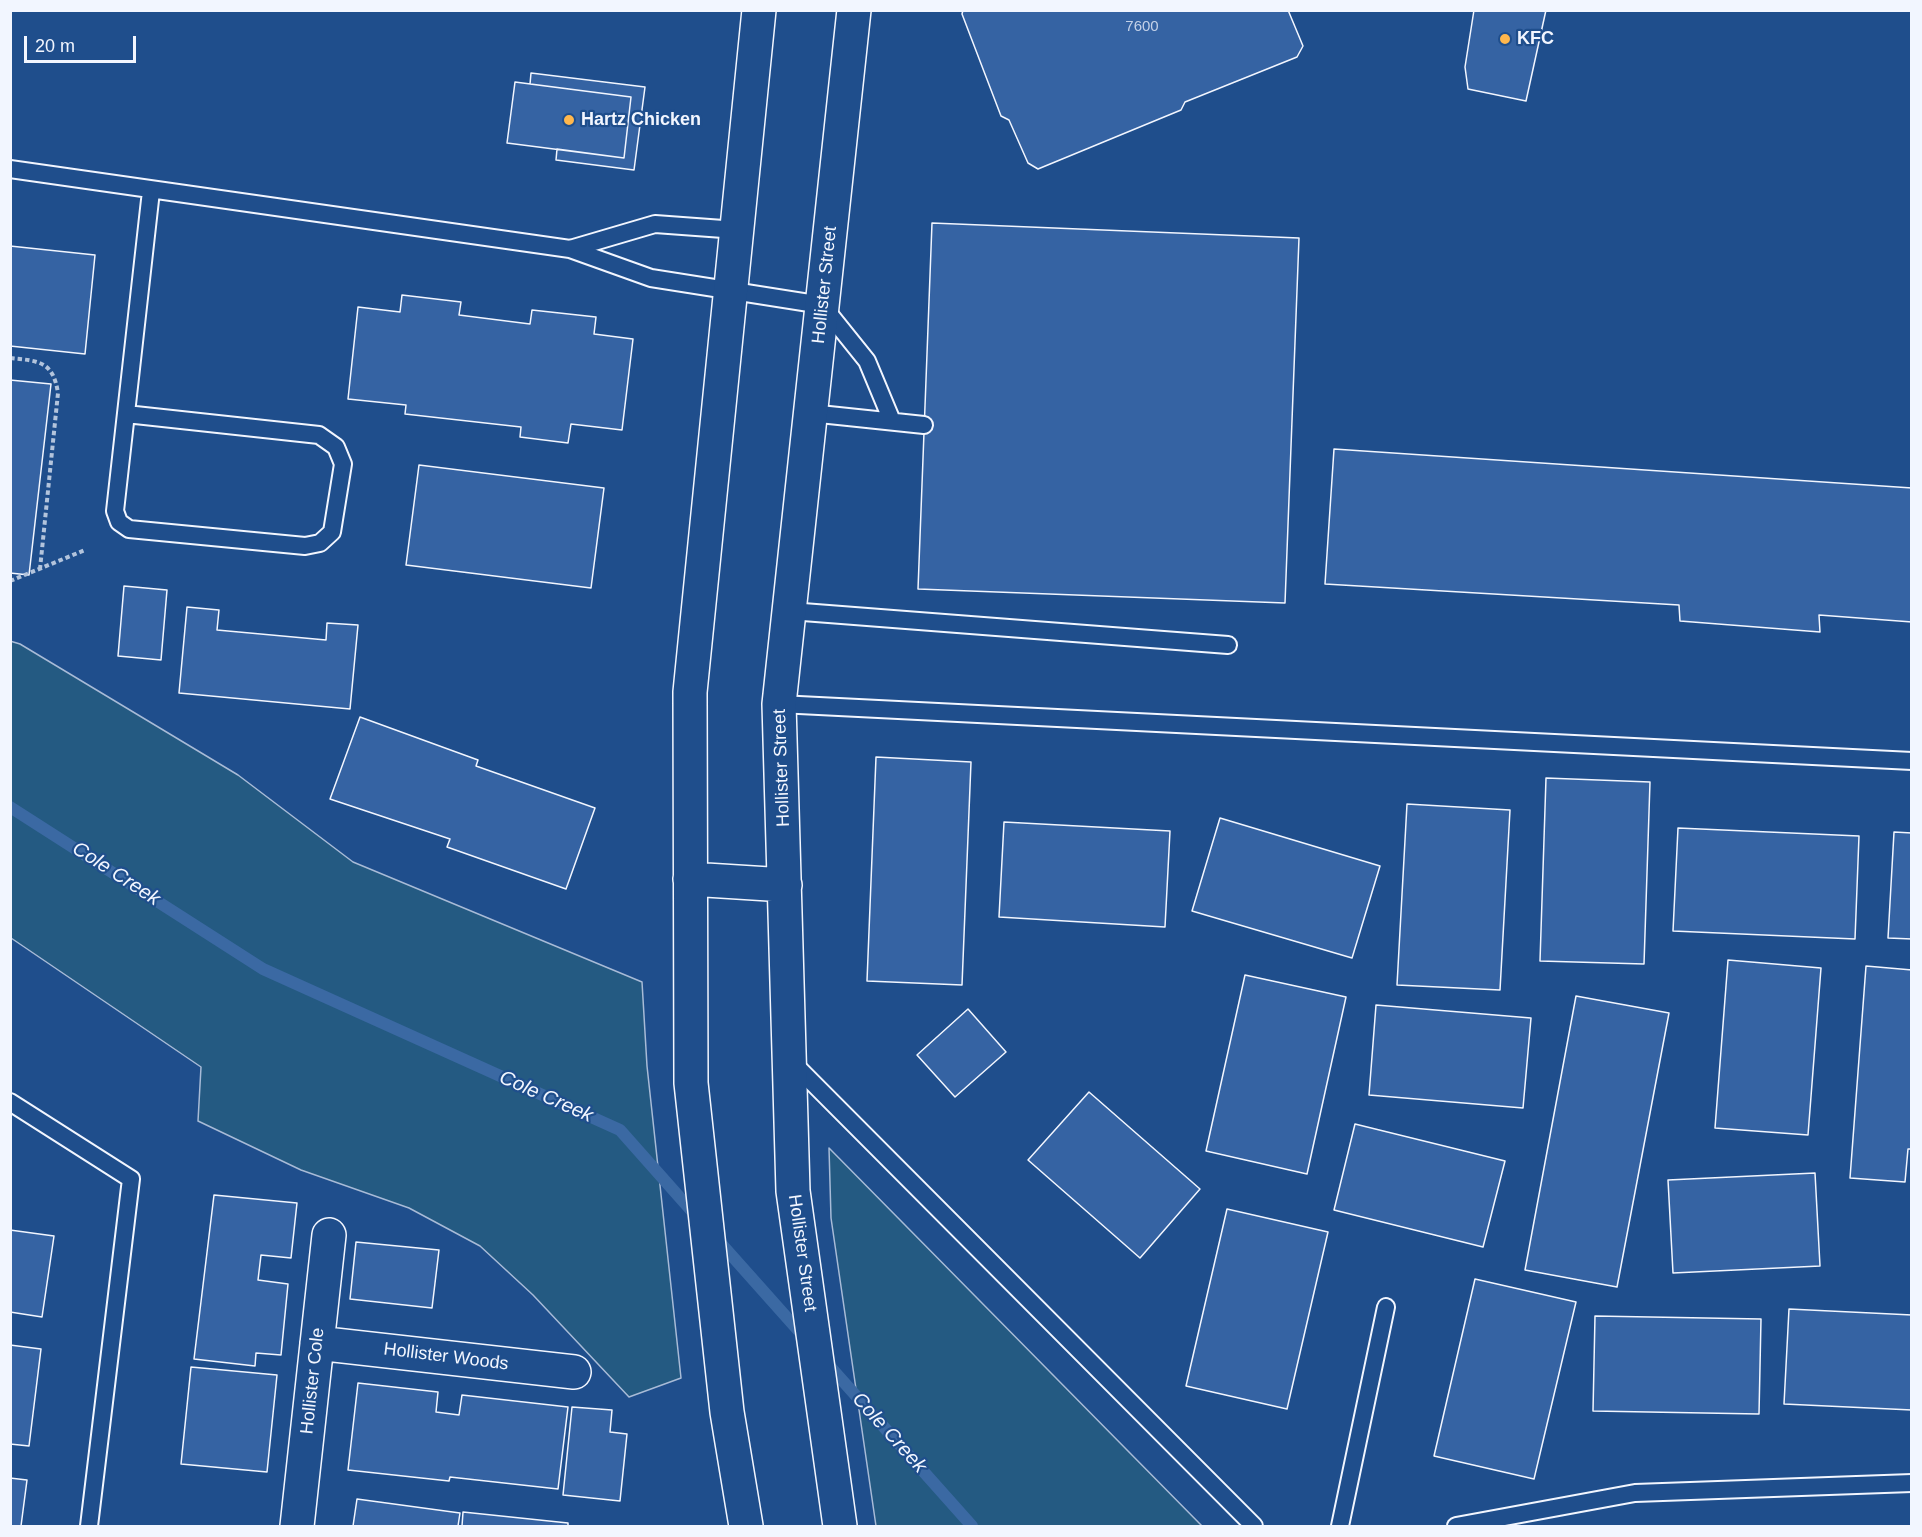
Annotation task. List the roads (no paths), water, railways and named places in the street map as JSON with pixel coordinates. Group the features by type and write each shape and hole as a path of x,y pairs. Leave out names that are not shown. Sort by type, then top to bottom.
{"main road":[{"path":"746,1527 727,1412 691,1083 690,692 759,10"},
{"name":"Hollister Street","path":"839,1522 793,1191 779,704 854,10"},
{"path":"690,879 785,885"},
{"name":"Hollister Cole","path":"297,1527 329,1235"},
{"name":"Hollister Woods","path":"317,1342 574,1372"}],"lane":[{"path":"10,169 151,191 570,249 651,278 822,304 867,361 892,421"},
{"path":"126,414 319,435 336,447 343,464 333,531 320,543 305,546 129,528 119,522 116,511 126,414 151,191"},
{"path":"570,249 655,224 737,230"},
{"path":"810,413 924,425"},
{"path":"790,611 1228,645"},
{"path":"779,704 1911,761"},
{"path":"791,1060 1254,1527"},
{"path":"10,1102 130,1179 89,1527"},
{"path":"1340,1527 1386,1307"},
{"path":"1456,1527 1635,1493 1911,1483"}],"waterway":[{"name":"Cole Creek","path":"10,807 263,969 620,1130 698,1218"},
{"name":"Cole Creek","path":"716,1238 806,1339"},
{"name":"Cole Creek","path":"825,1361 972,1526"}],"place":[{"name":"KFC","path":"1505,39"},
{"name":"Hartz Chicken","path":"569,120"}]}
